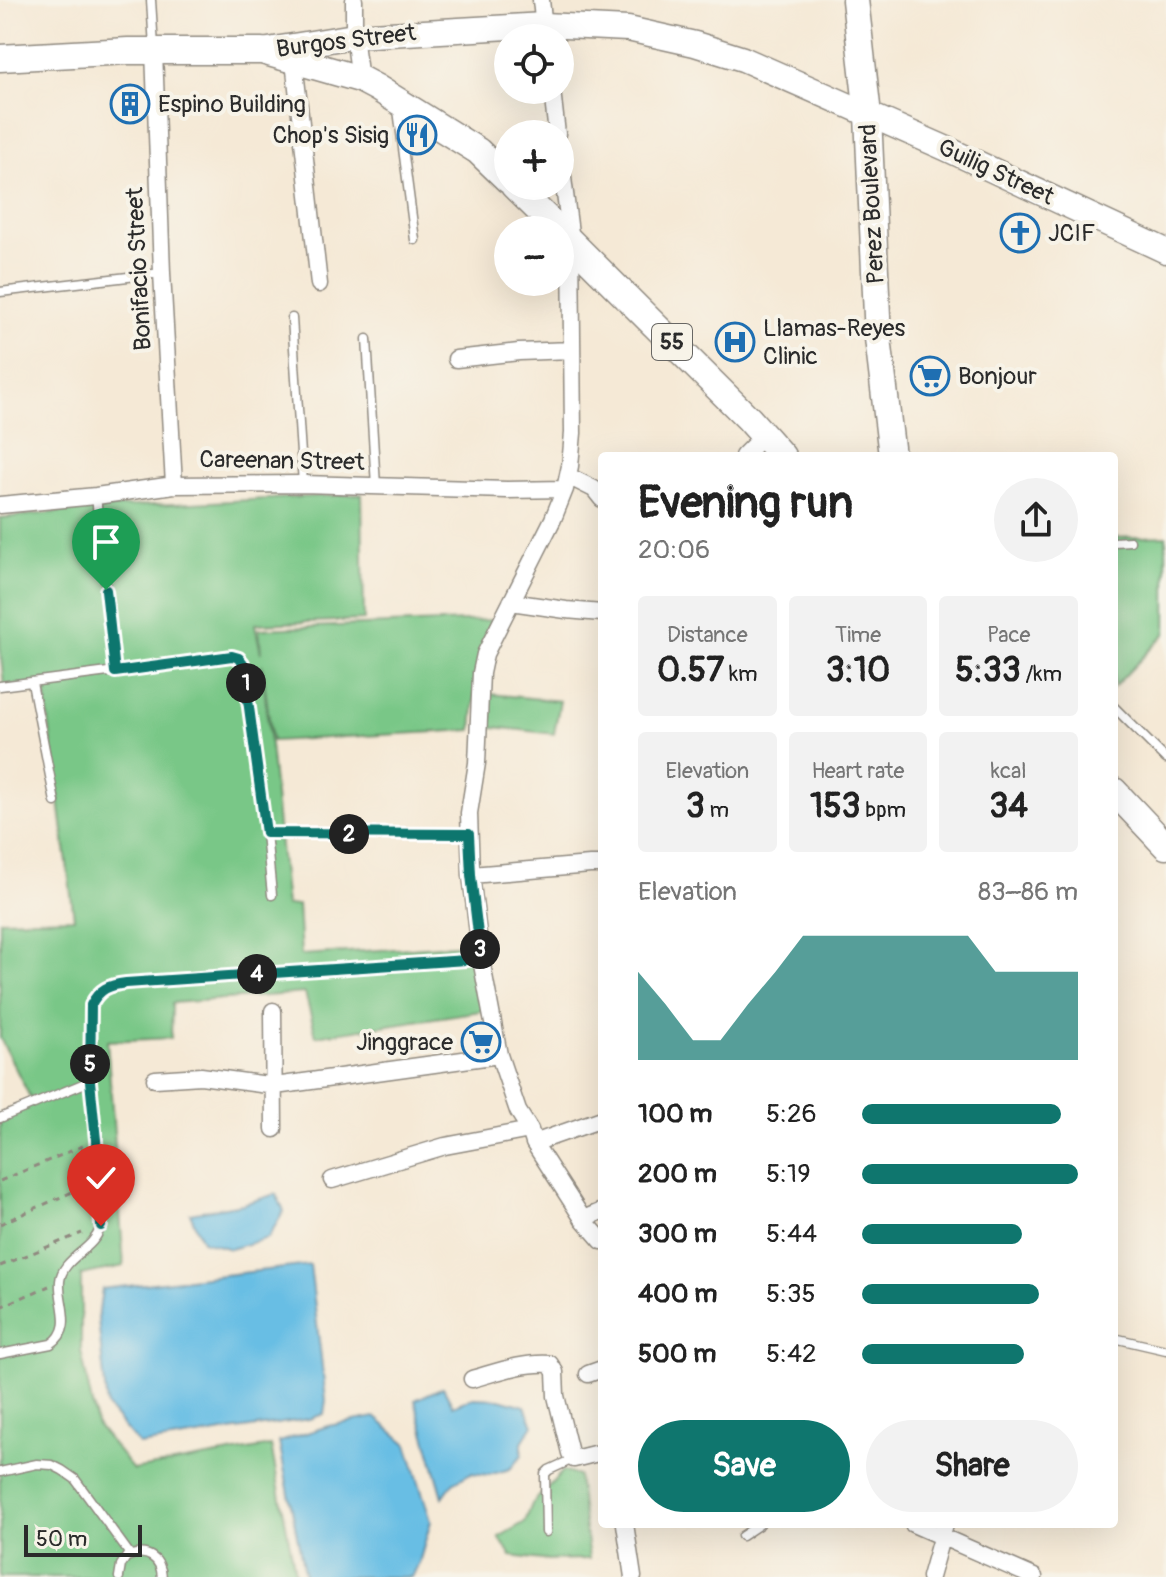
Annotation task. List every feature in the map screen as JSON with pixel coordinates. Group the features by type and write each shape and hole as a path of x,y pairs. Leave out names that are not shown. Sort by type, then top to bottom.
{"main road":[{"name":"Perez Boulevard","path":"855,0 868,115 878,338 892,452"},
{"name":"Burgos Street","path":"0,58 154,50 262,51"},
{"path":"262,51 360,79 478,151 494,166"},
{"name":"55","path":"528,200 545,216"},
{"name":"55","path":"574,245 779,452"},
{"path":"1118,795 1164,839"}],"street":[{"path":"354,0 354,36 360,79"},
{"path":"541,0 544,24"},
{"name":"Burgos Street","path":"574,30 628,29 695,44 743,59 868,115"},
{"name":"Burgos Street","path":"262,51 354,36 494,32"},
{"name":"Bonifacio Street","path":"154,50 174,485"},
{"path":"294,61 319,284"},
{"name":"Guilig Street","path":"868,115 1166,251"},
{"path":"568,296 573,433 567,482 553,519 485,654 469,834 481,959 499,1055 518,1111 532,1137 583,1219 598,1236"},
{"path":"456,359 572,350"},
{"path":"747,452 764,435"},
{"path":"567,482 594,489 598,494"},
{"name":"Careenan Street","path":"0,505 174,485 303,484 507,490 567,482"},
{"path":"511,602 598,613"},
{"path":"471,875 598,865"},
{"path":"273,1011 274,1129"},
{"path":"155,1079 201,1076 275,1086 499,1055"},
{"path":"332,1180 445,1146 532,1137 598,1120"},
{"path":"583,1219 598,1213"},
{"path":"472,1379 517,1366 550,1364 555,1372 556,1396 570,1453 574,1459 598,1453"},
{"path":"626,1528 633,1577"},
{"path":"930,1577 942,1530 1034,1577"}],"lane":[{"path":"151,0 154,50"},
{"path":"397,100 415,240"},
{"path":"0,292 162,273"},
{"path":"292,318 303,484"},
{"path":"367,339 376,486"},
{"path":"96,496 115,672"},
{"path":"1118,542 1130,541"},
{"path":"0,686 232,656 239,658 243,663 272,895"},
{"path":"32,683 55,802"},
{"path":"1118,711 1166,759"},
{"path":"266,833 469,834"},
{"path":"0,1354 51,1344 57,1340 65,1321 60,1282 62,1273 93,1242 101,1226 90,1081 91,1005 103,988 110,985 481,959"},
{"path":"0,1118 90,1081"},
{"path":"1118,1339 1166,1350"},
{"path":"546,1532 545,1474 574,1459"},
{"path":"0,1472 37,1464 52,1465 62,1470 75,1479 129,1556 141,1553 152,1556 160,1565 162,1577"},
{"path":"742,1536 754,1528"},
{"path":"119,1577 121,1565 129,1553"}],"path":[{"path":"0,1181 96,1140"},
{"path":"0,1224 99,1180"},
{"path":"0,1266 101,1226"},
{"path":"0,1307 60,1282"}],"green space":[{"path":"362,494 364,620 255,624 261,653 259,629 492,620 477,672 472,730 272,741 262,664 286,906 298,905 301,955 473,944 488,1010 316,1036 305,993 172,1003 171,1038 107,1041 124,1266 81,1275 81,1351 96,1424 133,1470 271,1446 296,1577 0,1577 0,1116 33,1103 0,1038 0,920 74,918 44,683 4,686 0,647 0,518 97,508"},
{"path":"1166,536 1166,633 1118,683 1118,538"},
{"path":"490,694 560,701 554,734 486,726"},
{"path":"563,1471 578,1476 589,1559 542,1560 511,1556 499,1537 525,1522 532,1504"}],"water":[{"path":"276,1194 284,1211 268,1238 230,1249 202,1241 190,1213 243,1204"},
{"path":"310,1265 326,1400 324,1414 309,1419 139,1445 107,1407 98,1319 102,1289"},
{"path":"443,1387 453,1406 472,1398 500,1399 525,1406 533,1425 522,1442 522,1455 510,1469 489,1475 471,1473 453,1483 443,1497 415,1400"},
{"path":"375,1417 407,1444 431,1521 419,1563 412,1577 305,1577 279,1442 328,1426"}],"place":[{"name":"Espino Building","path":"130,104"},
{"name":"Chop's Sisig","path":"417,135"},
{"name":"JCIF","path":"1020,233"},
{"name":"Llamas-Reyes Clinic","path":"735,342"},
{"name":"Bonjour","path":"930,376"},
{"name":"Jinggrace","path":"481,1042"}],"route":[{"path":"101,1226 90,1081 91,1005 103,988 126,983 481,959 469,834 266,833 243,663 232,656 115,672 106,590"}]}
